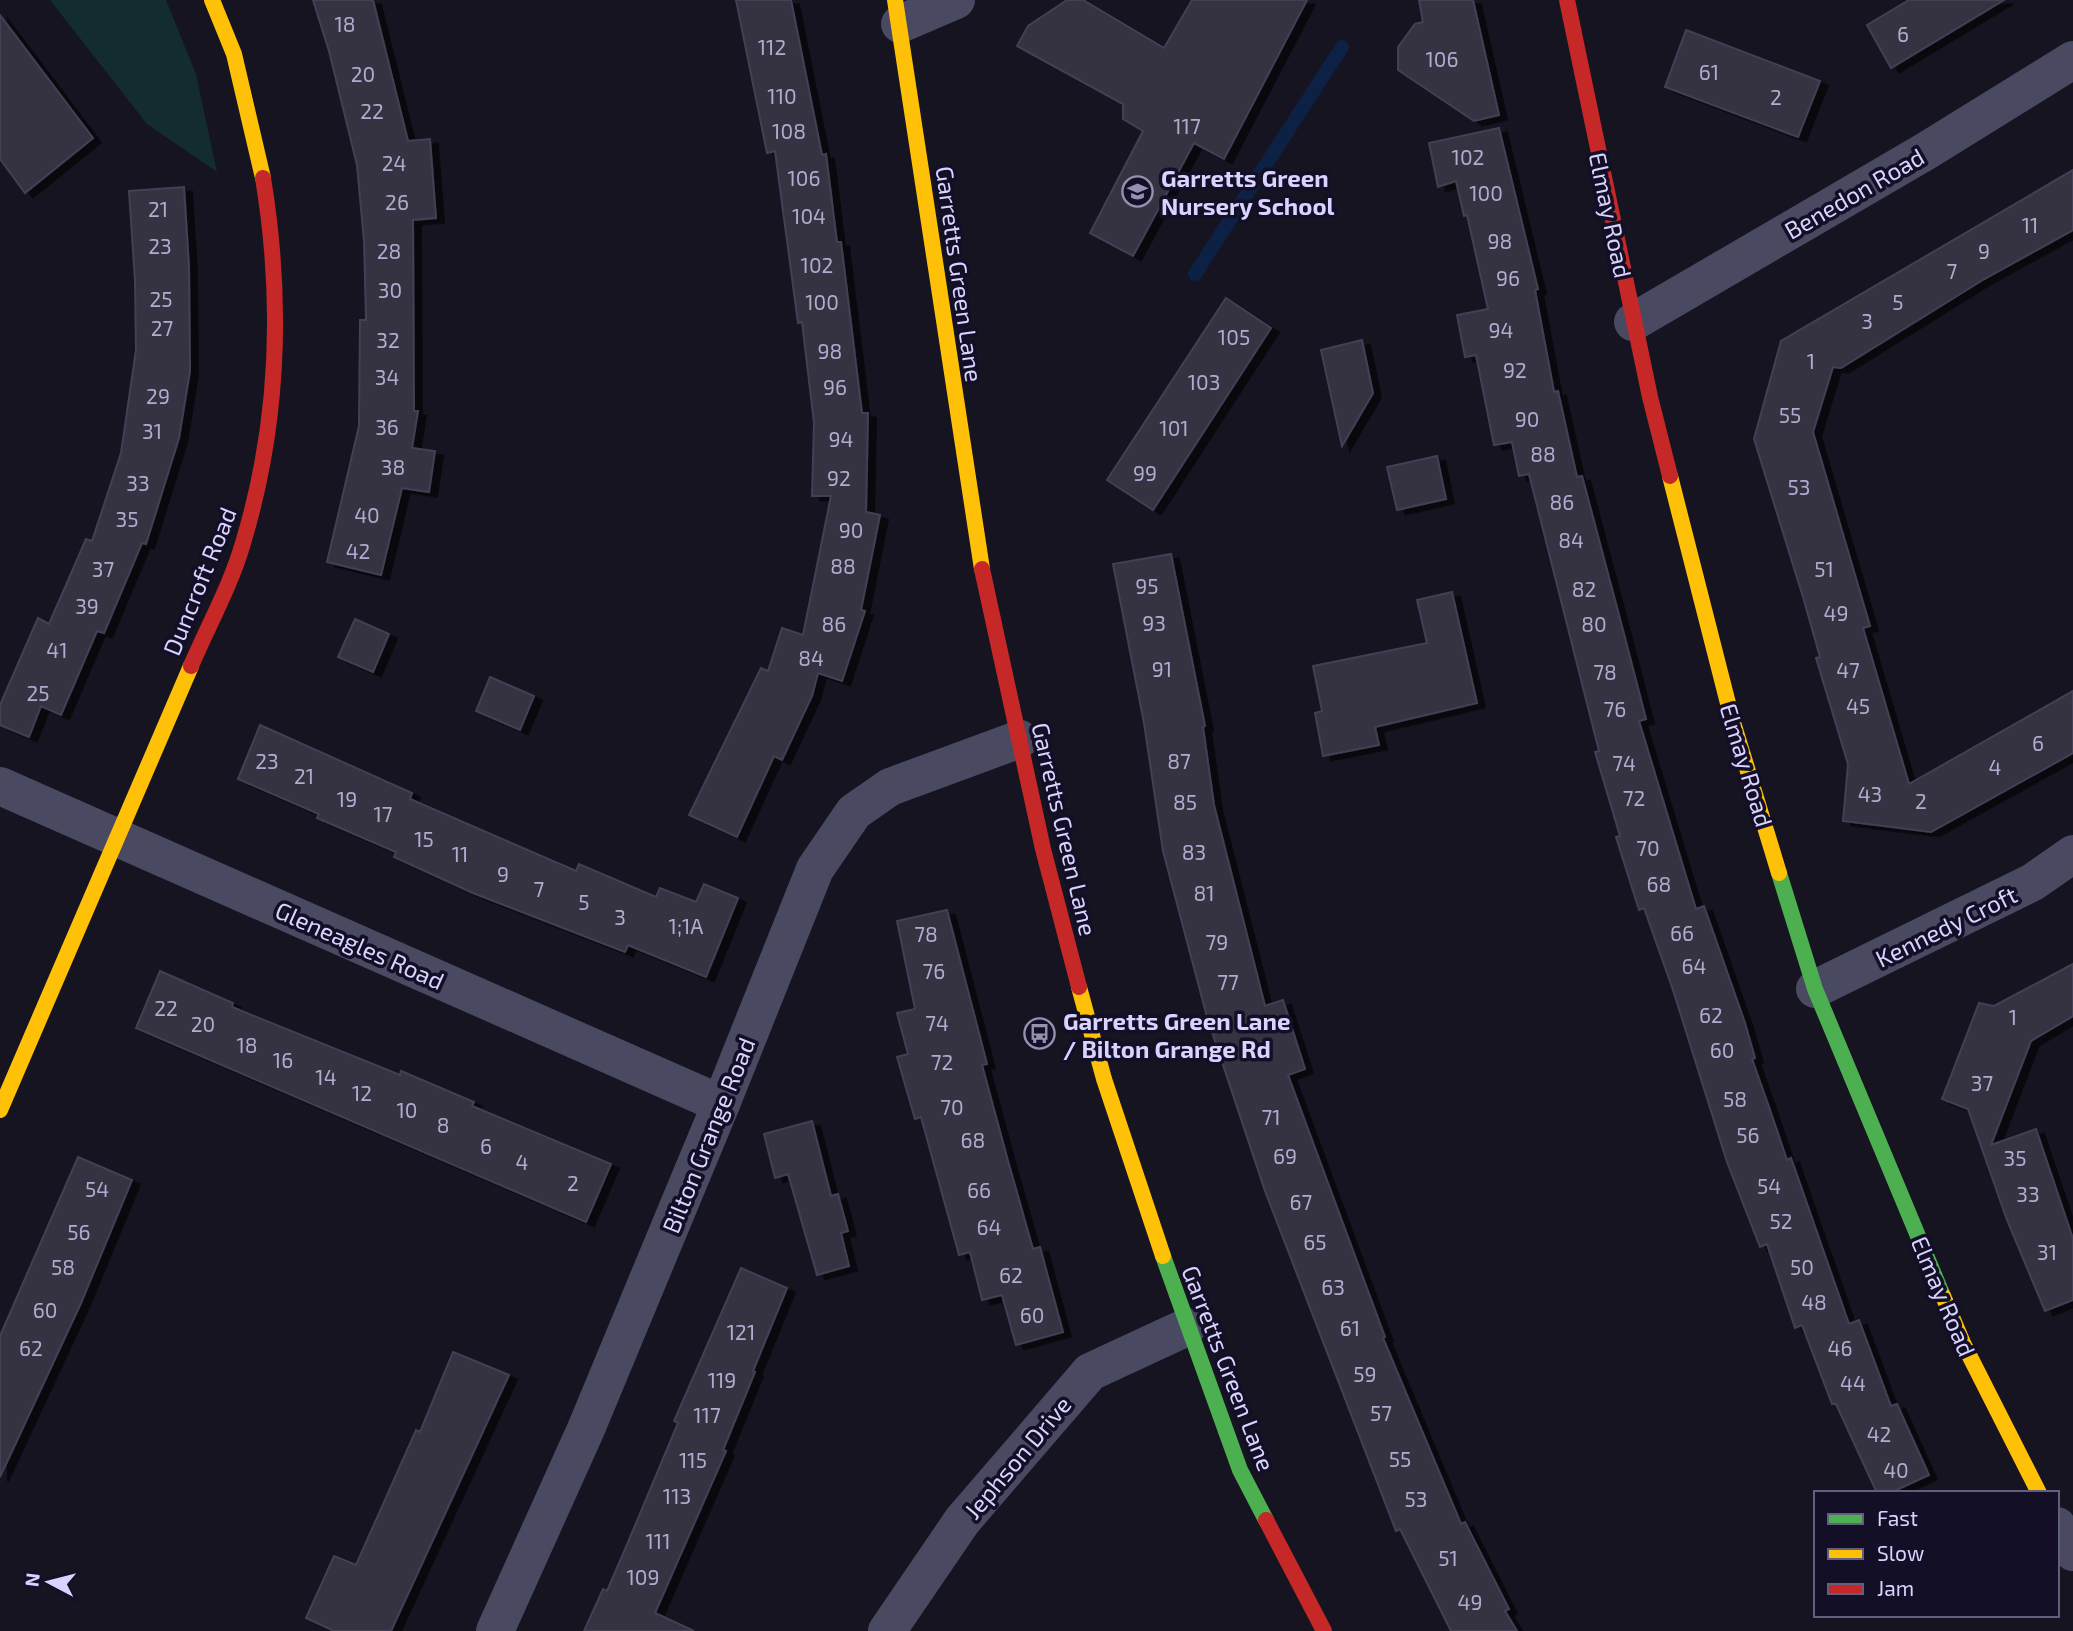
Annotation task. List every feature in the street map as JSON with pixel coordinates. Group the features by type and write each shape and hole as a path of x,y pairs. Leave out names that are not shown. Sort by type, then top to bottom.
{"street":[{"name":"Duncroft Road","path":"0,1110 243,545 260,484 274,393 279,315 271,210 239,74 212,0"},
{"path":"897,12 956,0"},
{"name":"Elmay Road","path":"1567,0 1633,322 1732,719 1815,989 1963,1343 2038,1491"},
{"name":"Garretts Green Lane","path":"897,12 978,549 1043,849 1104,1079 1187,1327 1240,1470 1324,1631"},
{"name":"Benedon Road","path":"1633,322 1926,151 2073,60"},
{"name":"Bilton Grange Road","path":"495,1631 586,1429 815,869 853,812 890,787 1020,739"},
{"name":"Gleneagles Road","path":"0,786 721,1104"},
{"name":"Kennedy Croft","path":"1815,989 2034,883 2073,853"},
{"name":"Jephson Drive","path":"887,1631 962,1521 1090,1372 1187,1327"},
{"path":"2059,1529 2073,1552"}],"green space":[{"path":"50,0 166,0 196,74 217,172 147,124"}],"building":[{"path":"313,0 373,0 408,141 430,139 436,218 413,220 414,411 418,411 412,448 435,451 429,492 402,488 381,575 327,562 359,426 360,320 366,320 364,241 357,165 329,51"},
{"path":"736,0 791,0 822,155 826,154 837,242 841,242 862,413 868,413 866,512 880,515 861,610 865,611 842,681 818,673 812,696 782,760 774,756 737,837 689,815 761,668 768,671 782,628 803,635 831,496 812,496 814,423 802,322 798,323 775,151 767,153"},
{"path":"1067,0 1083,0 1164,48 1192,0 1307,0 1224,159 1194,143 1133,256 1090,233 1143,131 1123,119 1123,104 1017,46 1028,26"},
{"path":"1419,0 1473,0 1499,115 1474,121 1398,70 1398,47 1415,24 1423,22"},
{"path":"1909,0 2004,0 1891,68 1867,25"},
{"path":"0,15 93,138 25,193 0,159"},
{"path":"1686,30 1820,81 1798,137 1665,87"},
{"path":"1499,128 1538,289 1535,290 1554,392 1558,391 1577,477 1582,476 1646,719 1639,721 1696,909 1704,906 1745,1023 1755,1058 1752,1059 1787,1160 1791,1158 1849,1324 1859,1320 1891,1406 1897,1404 1929,1475 1894,1491 1876,1491 1836,1404 1832,1404 1802,1325 1795,1328 1767,1244 1760,1247 1727,1162 1673,990 1644,908 1639,910 1616,837 1620,836 1595,752 1599,751 1529,474 1519,476 1512,442 1494,445 1476,355 1465,357 1457,315 1488,309 1467,215 1464,216 1456,181 1438,187 1429,143"},
{"path":"2073,170 2073,230 1981,281 1841,368 1833,367 1813,432 1870,626 1863,628 1909,784 2073,691 2073,753 1931,832 1843,821 1848,764 1816,658 1820,657 1803,597 1754,439 1781,341"},
{"path":"184,187 189,267 190,371 179,438 146,544 142,543 104,633 97,631 61,715 41,706 29,737 0,725 0,705 38,618 49,624 86,539 92,541 121,453 136,350 129,191"},
{"path":"1226,298 1271,328 1153,510 1107,480"},
{"path":"1362,340 1373,393 1342,446 1321,350"},
{"path":"1437,456 1446,499 1397,510 1387,467"},
{"path":"1171,554 1205,726 1203,727 1214,805 1265,1006 1283,1000 1305,1069 1288,1075 1385,1337 1383,1338 1461,1524 1465,1522 1509,1609 1505,1611 1517,1631 1451,1631 1400,1529 1396,1531 1265,1191 1207,1017 1163,851 1144,723 1113,564"},
{"path":"1452,592 1477,703 1375,727 1379,745 1323,756 1315,713 1322,711 1313,666 1427,643 1417,600"},
{"path":"355,619 389,634 373,672 338,657"},
{"path":"490,677 534,696 520,730 476,711"},
{"path":"260,725 412,793 410,799 576,871 579,864 656,897 660,888 696,902 704,884 738,898 706,977 628,945 625,952 473,893 394,857 396,852 317,818 319,814 238,779"},
{"path":"947,910 987,1064 982,1065 1008,1161 1033,1249 1040,1247 1063,1332 1016,1345 1002,1295 982,1300 970,1252 959,1255 921,1117 915,1119 897,1057 908,1054 897,1013 915,1009 897,921"},
{"path":"2073,964 2073,1016 2031,1041 1991,1145 2036,1129 2073,1239 2073,1300 2045,1311 2007,1220 1968,1109 1942,1099 1979,1003 1994,1006"},
{"path":"160,971 233,1003 232,1007 400,1075 401,1071 474,1102 472,1106 611,1164 586,1222 136,1028"},
{"path":"812,1121 831,1196 838,1194 848,1231 841,1233 849,1266 817,1275 788,1174 775,1178 764,1134"},
{"path":"78,1157 132,1180 81,1303 0,1477 0,1336"},
{"path":"741,1268 787,1288 723,1450 726,1451 655,1613 694,1631 584,1631 603,1589 607,1591 678,1423 674,1421"},
{"path":"453,1352 509,1375 391,1631 334,1631 306,1618 334,1556 356,1565 416,1430 420,1432"}],"waterway":[{"path":"1195,274 1342,47"}],"traffic: fast":[{"path":"1779,873 1815,989 1943,1296"},
{"path":"1163,1256 1240,1470 1266,1520"}],"traffic: slow":[{"path":"212,0 234,54 263,178"},
{"path":"895,0 982,569"},
{"path":"1670,476 1732,719 1779,873"},
{"path":"0,1110 191,666"},
{"path":"1079,987 1104,1079 1163,1256"},
{"path":"1943,1296 1963,1343 2038,1491"}],"traffic: jam":[{"path":"1567,0 1650,397 1670,476"},
{"path":"191,666 238,559 264,453 274,362 275,316 263,178"},
{"path":"982,569 1043,849 1079,987"},
{"path":"1266,1520 1324,1631"}],"place":[{"name":"Garretts Green Nursery School","path":"1138,191"},
{"name":"Garretts Green Lane / Bilton Grange Rd","path":"1040,1034"}]}
